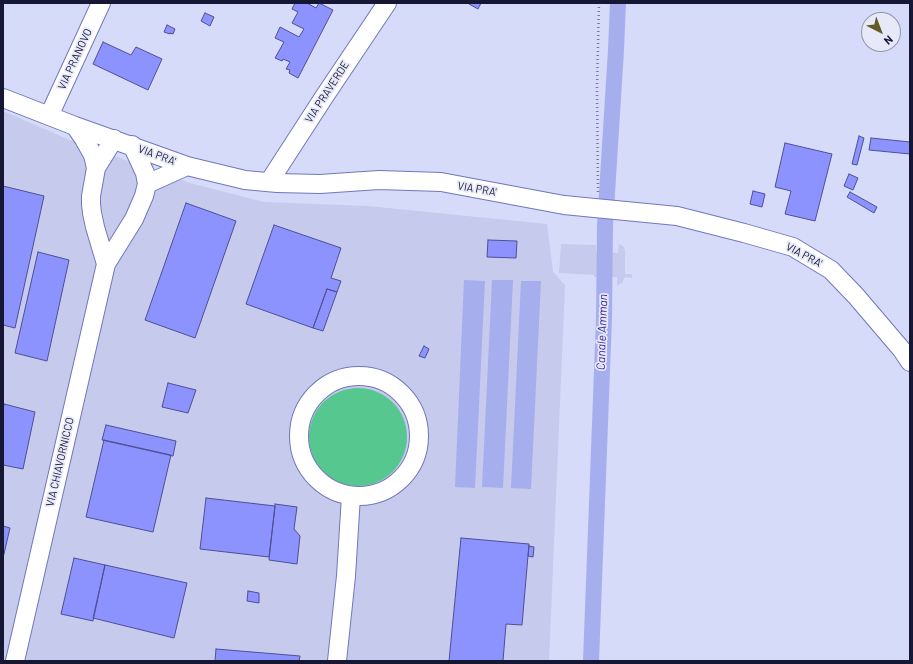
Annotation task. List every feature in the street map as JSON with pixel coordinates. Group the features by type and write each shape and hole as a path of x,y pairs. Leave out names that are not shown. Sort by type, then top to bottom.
{"street":[{"name":"VIA PRANOVO","path":"49,116 101,3"},
{"name":"VIA PRAVERDE","path":"269,182 387,3"},
{"name":"VIA PRA'","path":"3,98 75,126 187,166 245,180 320,184 379,180 441,182 564,205 677,216 793,247 830,270 861,302 902,350 910,362"},
{"path":"75,126 84,138 93,155 96,168"},
{"path":"106,264 95,227 91,196 96,168 114,139"},
{"path":"106,264 134,219 144,196 146,184 145,173 132,146"},
{"path":"146,184 187,166"},
{"name":"VIA CHIAVORNICCO","path":"15,661 106,264"},
{"path":"352,376 366,376 384,381 405,398 417,421 419,434 418,445 416,455 410,467 402,478 393,485 384,491 370,495 351,496 334,491 312,475 301,452 298,433 306,408 312,398 320,390 334,381 352,376"},
{"path":"337,661 346,576 351,496"}],"path":[{"path":"593,208 599,3"}],"shaded area":[{"path":"3,111 72,141 190,183 264,202 368,206 547,224 553,272 565,285 549,661 3,661"},
{"path":"561,244 596,245 596,252 618,253 619,244 623,246 625,250 625,274 632,274 632,278 625,277 622,283 617,286 617,277 594,277 594,275 559,273"}],"green space":[{"path":"348,388 368,388 377,391 393,402 404,418 407,427 407,447 404,456 393,472 377,483 368,486 348,486 331,478 323,472 317,464 309,447 309,427 317,410 323,402 331,396"}],"water":[{"path":"464,280 485,281 475,488 455,487"},
{"path":"492,280 513,280 503,488 482,487"},
{"path":"521,281 541,281 531,489 511,488"}],"building":[{"path":"295,3 307,3 316,8 319,3 333,10 298,78 289,73 290,70 286,69 290,62 275,58 284,42 275,38 280,27 299,37 304,29 292,23 298,12 292,9"},
{"path":"481,3 478,9 469,4"},
{"path":"205,13 214,17 210,26 201,21"},
{"path":"167,25 175,29 173,34 164,32"},
{"path":"103,42 131,55 136,47 162,59 148,90 93,64"},
{"path":"859,136 864,138 857,165 852,164"},
{"path":"871,138 910,142 910,154 869,150"},
{"path":"785,143 832,154 815,221 785,214 791,191 775,187"},
{"path":"849,174 858,178 853,190 844,186"},
{"path":"3,186 44,196 15,328 3,325"},
{"path":"753,191 765,194 762,207 750,204"},
{"path":"850,192 877,207 874,213 847,197"},
{"path":"186,203 236,221 195,338 145,320"},
{"path":"274,225 341,248 331,278 341,281 337,292 327,289 313,328 246,304"},
{"path":"488,240 517,241 516,258 487,257"},
{"path":"38,252 69,260 47,361 15,353"},
{"path":"327,289 337,292 323,331 313,328"},
{"path":"424,346 429,349 425,358 419,356"},
{"path":"168,383 196,390 188,413 162,407"},
{"path":"4,404 35,412 23,469 3,465"},
{"path":"106,425 176,441 173,456 102,440"},
{"path":"104,440 171,455 153,532 86,517"},
{"path":"206,498 275,506 269,557 200,549"},
{"path":"275,504 297,507 294,529 300,536 297,564 269,560"},
{"path":"3,526 10,528 3,558"},
{"path":"461,538 529,544 522,625 506,624 503,661 449,661"},
{"path":"529,546 534,547 533,557 528,556"},
{"path":"74,558 105,565 93,621 61,614"},
{"path":"105,565 187,583 174,638 93,618"},
{"path":"248,591 259,593 259,603 247,601"},
{"path":"216,649 300,656 299,661 215,661"}],"waterway":[{"name":"Canale Amman","path":"591,661 604,318 605,225 618,3"}]}
